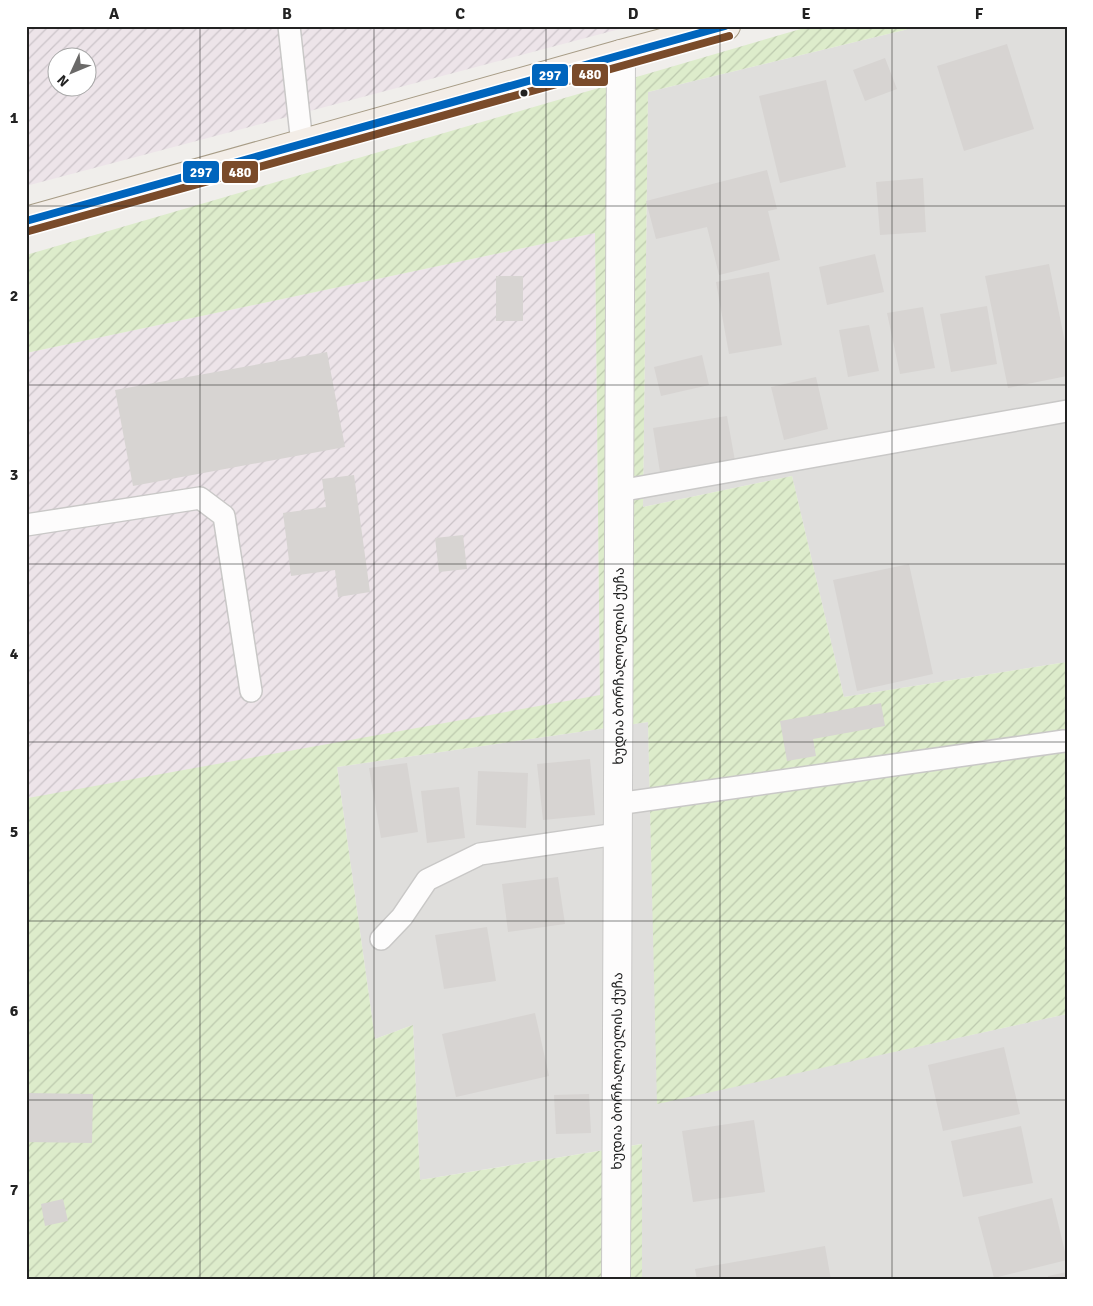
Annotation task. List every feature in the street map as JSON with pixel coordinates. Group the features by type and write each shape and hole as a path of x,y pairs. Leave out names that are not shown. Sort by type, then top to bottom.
{"main road":[{"path":"26,221 726,26"}],"street":[{"name":"ხუდია ბორჩალოელის ქუჩა","path":"616,1280 621,54"}],"lane":[{"path":"289,26 302,144"},
{"path":"619,491 1067,411"},
{"path":"26,525 200,498 224,516 251,692"},
{"path":"617,804 1064,740"},
{"path":"381,939 402,917 427,880 480,854 618,834"}],"shaded area":[{"path":"26,26 631,26 26,186"},
{"path":"921,26 1067,26 1067,662 844,697 792,476 643,507 648,92"},
{"path":"595,233 600,696 27,799 26,353"},
{"path":"648,722 658,1103 1067,1014 1067,1280 642,1280 641,1144 420,1180 413,1025 375,1039 337,767"}],"green space":[{"path":"811,26 921,26 648,92 643,507 792,476 844,697 1067,662 1067,1014 657,1104 648,722 337,767 375,1039 413,1025 420,1180 642,1144 642,1280 26,1280 26,793 28,798 600,695 595,233 26,353 26,255"}],"building":[{"path":"1007,44 1034,129 964,151 937,66"},
{"path":"885,58 897,89 865,101 853,70"},
{"path":"826,80 846,167 780,183 759,96"},
{"path":"767,170 777,209 768,211 780,260 719,275 707,227 656,239 646,201"},
{"path":"923,178 926,232 880,235 876,182"},
{"path":"875,254 884,292 827,305 819,267"},
{"path":"1049,264 1067,352 1067,376 1008,388 985,276"},
{"path":"769,272 782,345 729,354 716,282"},
{"path":"496,276 523,276 523,321 496,321"},
{"path":"987,306 997,364 951,372 940,314"},
{"path":"923,307 935,368 900,374 887,313"},
{"path":"869,325 879,371 848,377 839,330"},
{"path":"327,352 345,447 133,486 115,390"},
{"path":"702,355 709,385 661,396 654,367"},
{"path":"816,377 828,429 784,440 771,387"},
{"path":"727,416 735,461 660,472 653,428"},
{"path":"354,475 370,592 338,597 335,570 291,576 283,513 326,507 322,479"},
{"path":"463,535 467,569 439,572 435,538"},
{"path":"909,564 933,674 857,691 833,580"},
{"path":"881,703 885,726 813,739 816,756 787,761 780,721"},
{"path":"590,759 595,815 543,820 537,764"},
{"path":"407,763 418,832 381,838 369,768"},
{"path":"478,771 528,773 526,828 476,825"},
{"path":"459,787 465,838 427,843 421,791"},
{"path":"558,877 565,924 508,932 502,884"},
{"path":"487,927 496,981 444,989 435,935"},
{"path":"535,1013 549,1076 456,1097 442,1034"},
{"path":"1004,1047 1020,1114 943,1131 928,1065"},
{"path":"26,1093 93,1094 92,1143 26,1142"},
{"path":"589,1094 591,1133 556,1134 554,1095"},
{"path":"754,1120 765,1192 693,1202 682,1131"},
{"path":"1021,1126 1033,1183 963,1197 951,1141"},
{"path":"1052,1198 1067,1260 994,1278 978,1217"},
{"path":"63,1199 68,1221 45,1226 41,1204"},
{"path":"825,1246 831,1280 697,1280 695,1269"},
{"path":"1067,1272 1067,1280 1048,1280 1048,1276"}],"transit line":[{"name":"297","path":"26,221 725,26"},
{"name":"480","path":"29,231 729,36"}]}
